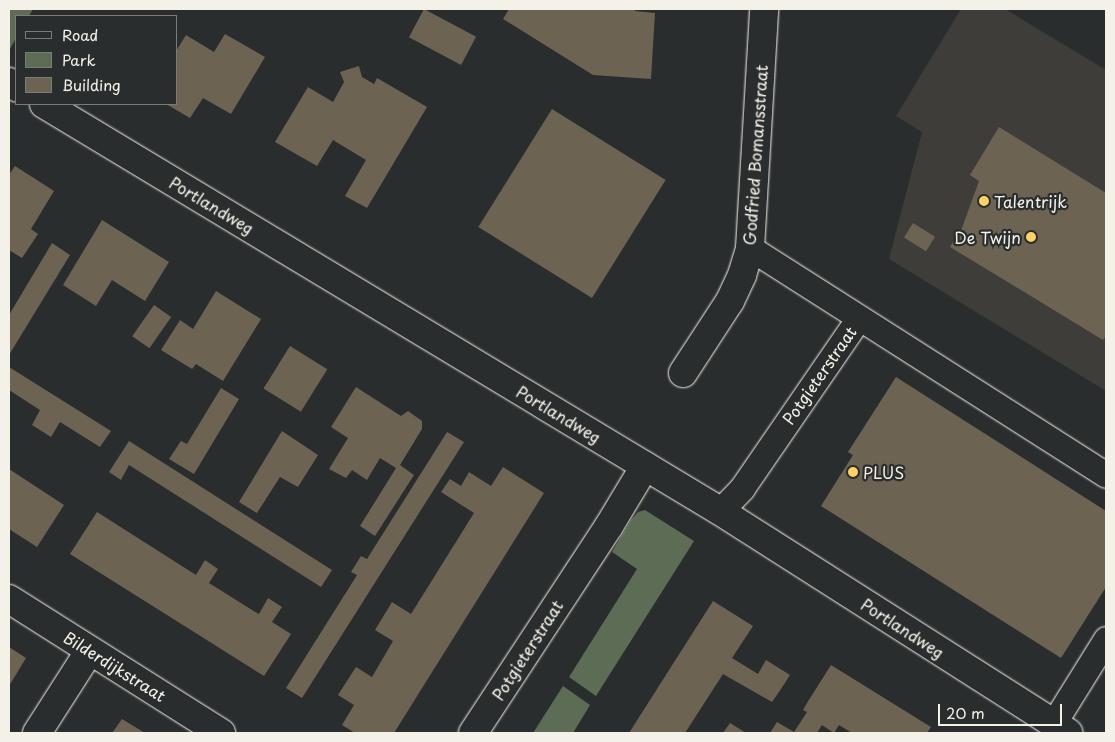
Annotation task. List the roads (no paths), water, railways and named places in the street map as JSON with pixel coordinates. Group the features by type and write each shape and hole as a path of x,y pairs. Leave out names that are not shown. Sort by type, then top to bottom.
{"street":[{"name":"Godfried Bomansstraat","path":"684,373 730,301 742,275 750,248 764,9"},
{"name":"Portlandweg","path":"46,105 720,512 1061,728"},
{"name":"Potgieterstraat","path":"473,733 603,534 645,466"},
{"name":"Bilderdijkstraat","path":"9,598 221,733"},
{"path":"37,733 90,650"}],"lane":[{"name":"Potgieterstraat","path":"720,512 742,488 859,318 750,248"},
{"path":"859,318 1106,475"},
{"path":"1061,728 1106,639"}],"place":[{"name":"Talentrijk","path":"984,201"},
{"name":"De Twijn","path":"1031,237"},
{"name":"PLUS","path":"853,472"}]}
